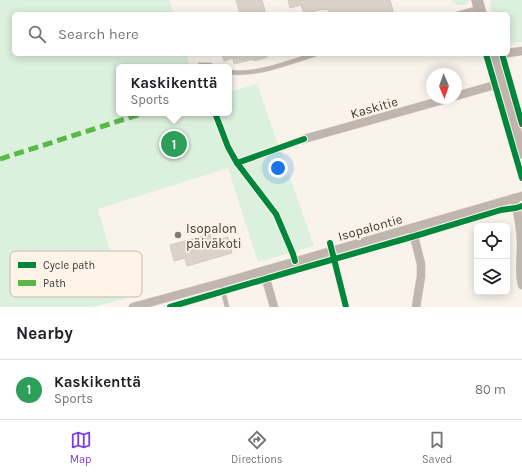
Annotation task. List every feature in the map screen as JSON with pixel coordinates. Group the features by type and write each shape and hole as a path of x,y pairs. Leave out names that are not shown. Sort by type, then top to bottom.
{"street":[{"path":"510,53 522,51"},
{"path":"496,56 502,83 522,153"},
{"path":"462,94 502,83"},
{"name":"Kaskitie","path":"304,139 429,104"},
{"name":"Isopalontie","path":"133,307 149,305 522,196"},
{"path":"514,198 521,235 522,249 520,263 522,285"},
{"path":"412,228 421,264 421,276 416,307"},
{"path":"263,271 274,307"}],"lane":[{"path":"463,12 479,7"},
{"path":"232,72 256,72 309,56"},
{"path":"221,284 227,307"}],"green space":[{"path":"0,0 169,0 173,12 12,12 12,56 187,56 189,64 116,64 116,116 232,116 232,91 257,84 314,246 258,262 228,168 98,209 110,251 10,251 10,297 123,297 124,299 92,307 0,307"},
{"path":"451,0 469,0 468,4 461,5 454,3"},
{"path":"491,0 522,0 522,42 510,43 510,12 492,12"}],"building":[{"path":"236,0 262,0 265,12 239,12"},
{"path":"288,0 390,0 393,12 329,12 328,9 323,9 312,12 303,12 301,5 290,8"},
{"path":"223,56 267,57 254,61 253,59 234,64 233,58 224,61"},
{"path":"210,234 212,242 228,237 232,253 187,266 185,258 174,261 170,245"}],"marked path":[{"path":"0,159 135,116"}],"cycle path":[{"path":"487,56 522,178"},
{"path":"503,56 522,124"},
{"path":"216,116 228,147 237,163 276,214 295,261"},
{"path":"237,163 304,139"},
{"path":"170,307 501,210 522,206"},
{"path":"330,243 346,307"}],"place":[{"name":"Kaskikenttä","path":"174,144"},
{"name":"Isopalon päiväkoti","path":"178,235"}]}
